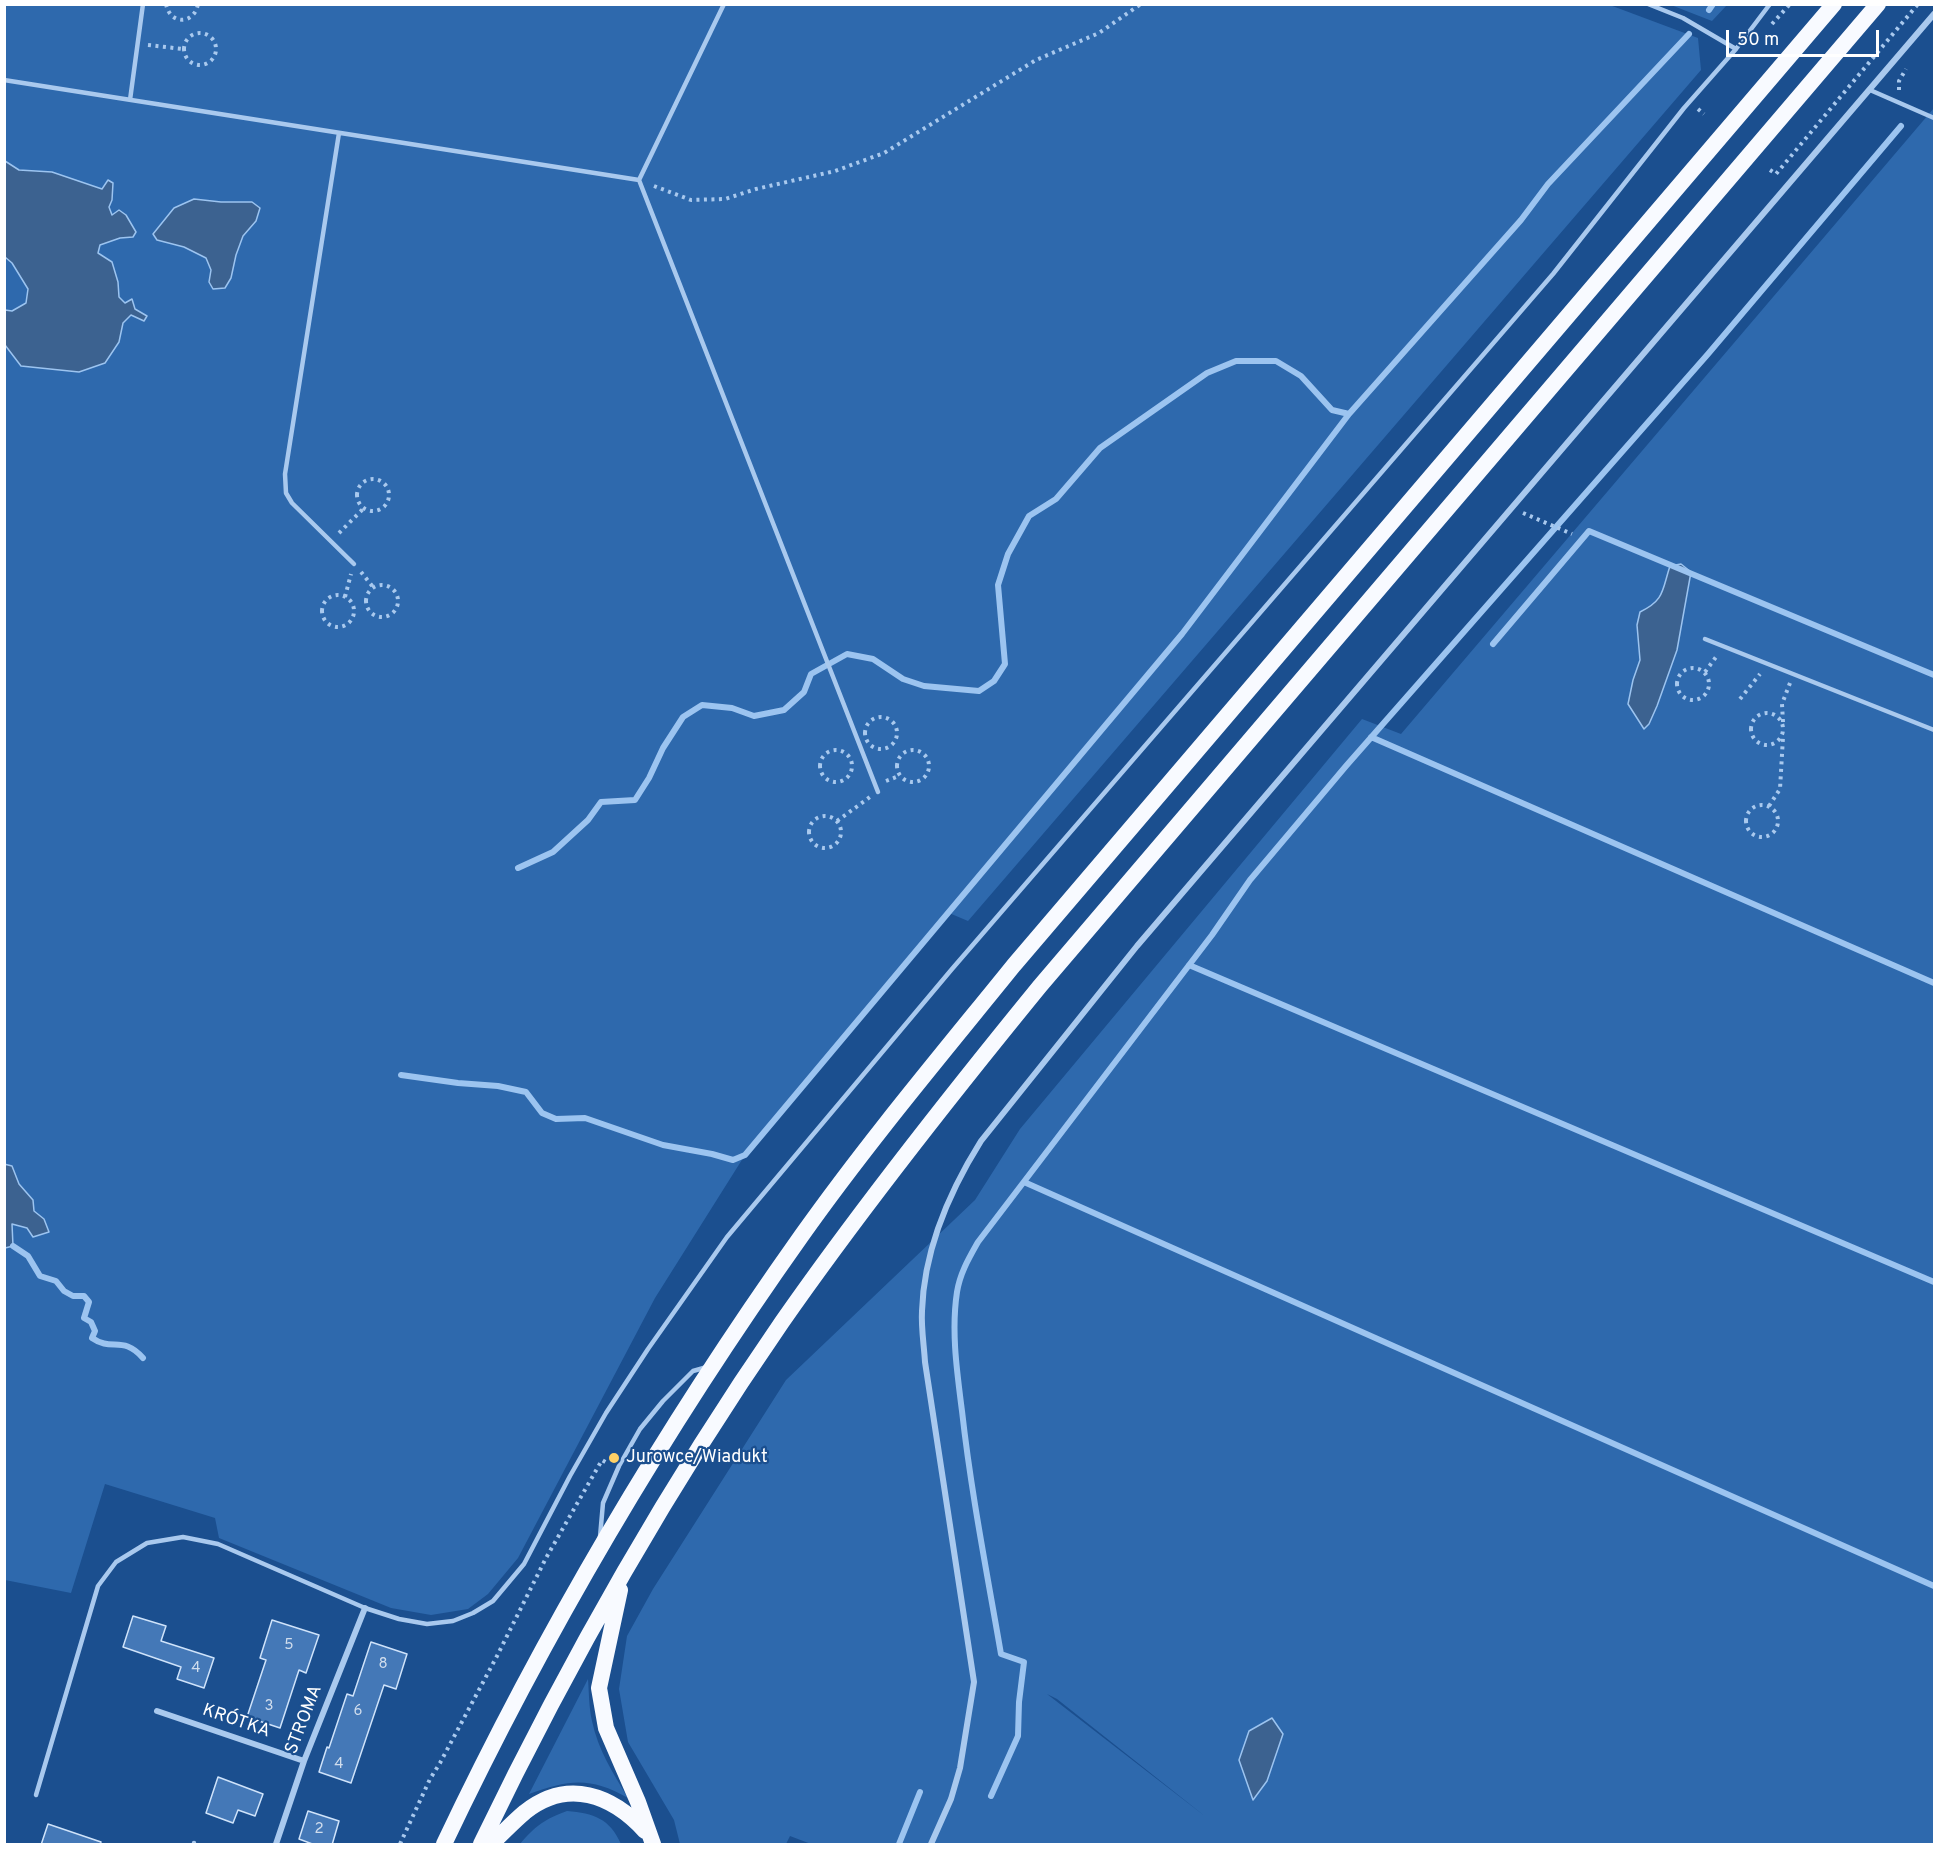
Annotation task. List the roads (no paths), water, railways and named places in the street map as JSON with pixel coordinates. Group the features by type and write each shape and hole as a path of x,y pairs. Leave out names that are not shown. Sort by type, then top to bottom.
{"highway":[{"path":"444,1845 521,1690 599,1547 713,1365 804,1233 932,1066 1014,965 1834,4"},
{"path":"481,1845 548,1710 624,1572 680,1478 782,1322 949,1098 1147,859 1878,4"},
{"path":"624,1572 599,1688 606,1728 652,1842"},
{"path":"491,1845 526,1811 546,1800 573,1792 604,1800 631,1816 652,1842"}],"street":[{"path":"931,1845 951,1800 960,1768 974,1682 925,1362 922,1321 926,1280 934,1239 945,1206 962,1172 981,1141 1137,946 1935,15"},
{"name":"STROMA","path":"276,1845 304,1761 365,1608"},
{"name":"KRÓTKA","path":"157,1711 304,1761"}],"lane":[{"path":"130,100 143,4"},
{"path":"724,4 639,180 878,792"},
{"path":"1648,4 1698,26 1736,49"},
{"path":"36,1795 98,1586 116,1562 147,1543 183,1537 218,1545 365,1608 399,1619 427,1624 453,1621 493,1601 513,1580 524,1564 606,1413 648,1349 728,1237 952,969 1546,283 1684,108 1736,49 1770,4"},
{"path":"4,80 639,180"},
{"path":"1869,90 1935,118"},
{"path":"339,133 285,474 286,493 292,503 354,564"},
{"path":"1705,639 1935,730"},
{"path":"599,1547 603,1503 619,1466 640,1429 663,1401 693,1371 713,1365"}],"waterway":[{"path":"1709,10 1713,4"},
{"path":"518,868 553,852 588,820 601,802 635,800 683,717 702,705 732,708 754,716 784,710 804,692 811,674 847,654 873,659 903,679 924,686 979,691 994,681 1005,664 998,585 1008,554 1029,516 1056,499 1100,448 1207,373 1236,361 1276,361 1301,376 1332,410 1349,414 1521,220 1548,184 1689,34"},
{"path":"991,1796 1018,1736 1024,1662 1001,1654 966,1441 957,1366 955,1307 958,1285 971,1254 1212,935 1250,880 1346,766 1708,354 1901,126"},
{"path":"401,1075 498,1086 526,1092 542,1113 556,1119 585,1118 663,1145 733,1160 745,1155 1182,634 1349,414"},
{"path":"1493,644 1589,531 1934,675"},
{"path":"1371,737 1934,983"},
{"path":"1189,965 1934,1282"},
{"path":"1024,1182 1934,1586"},
{"path":"13,1246 28,1256 40,1276 56,1281 64,1291 73,1296 84,1296 89,1302 84,1318 91,1322 95,1331 92,1338 106,1344 129,1347 143,1358"},
{"path":"899,1844 920,1792"}],"place":[{"name":"Jurowce/Wiadukt","path":"614,1458"}]}
